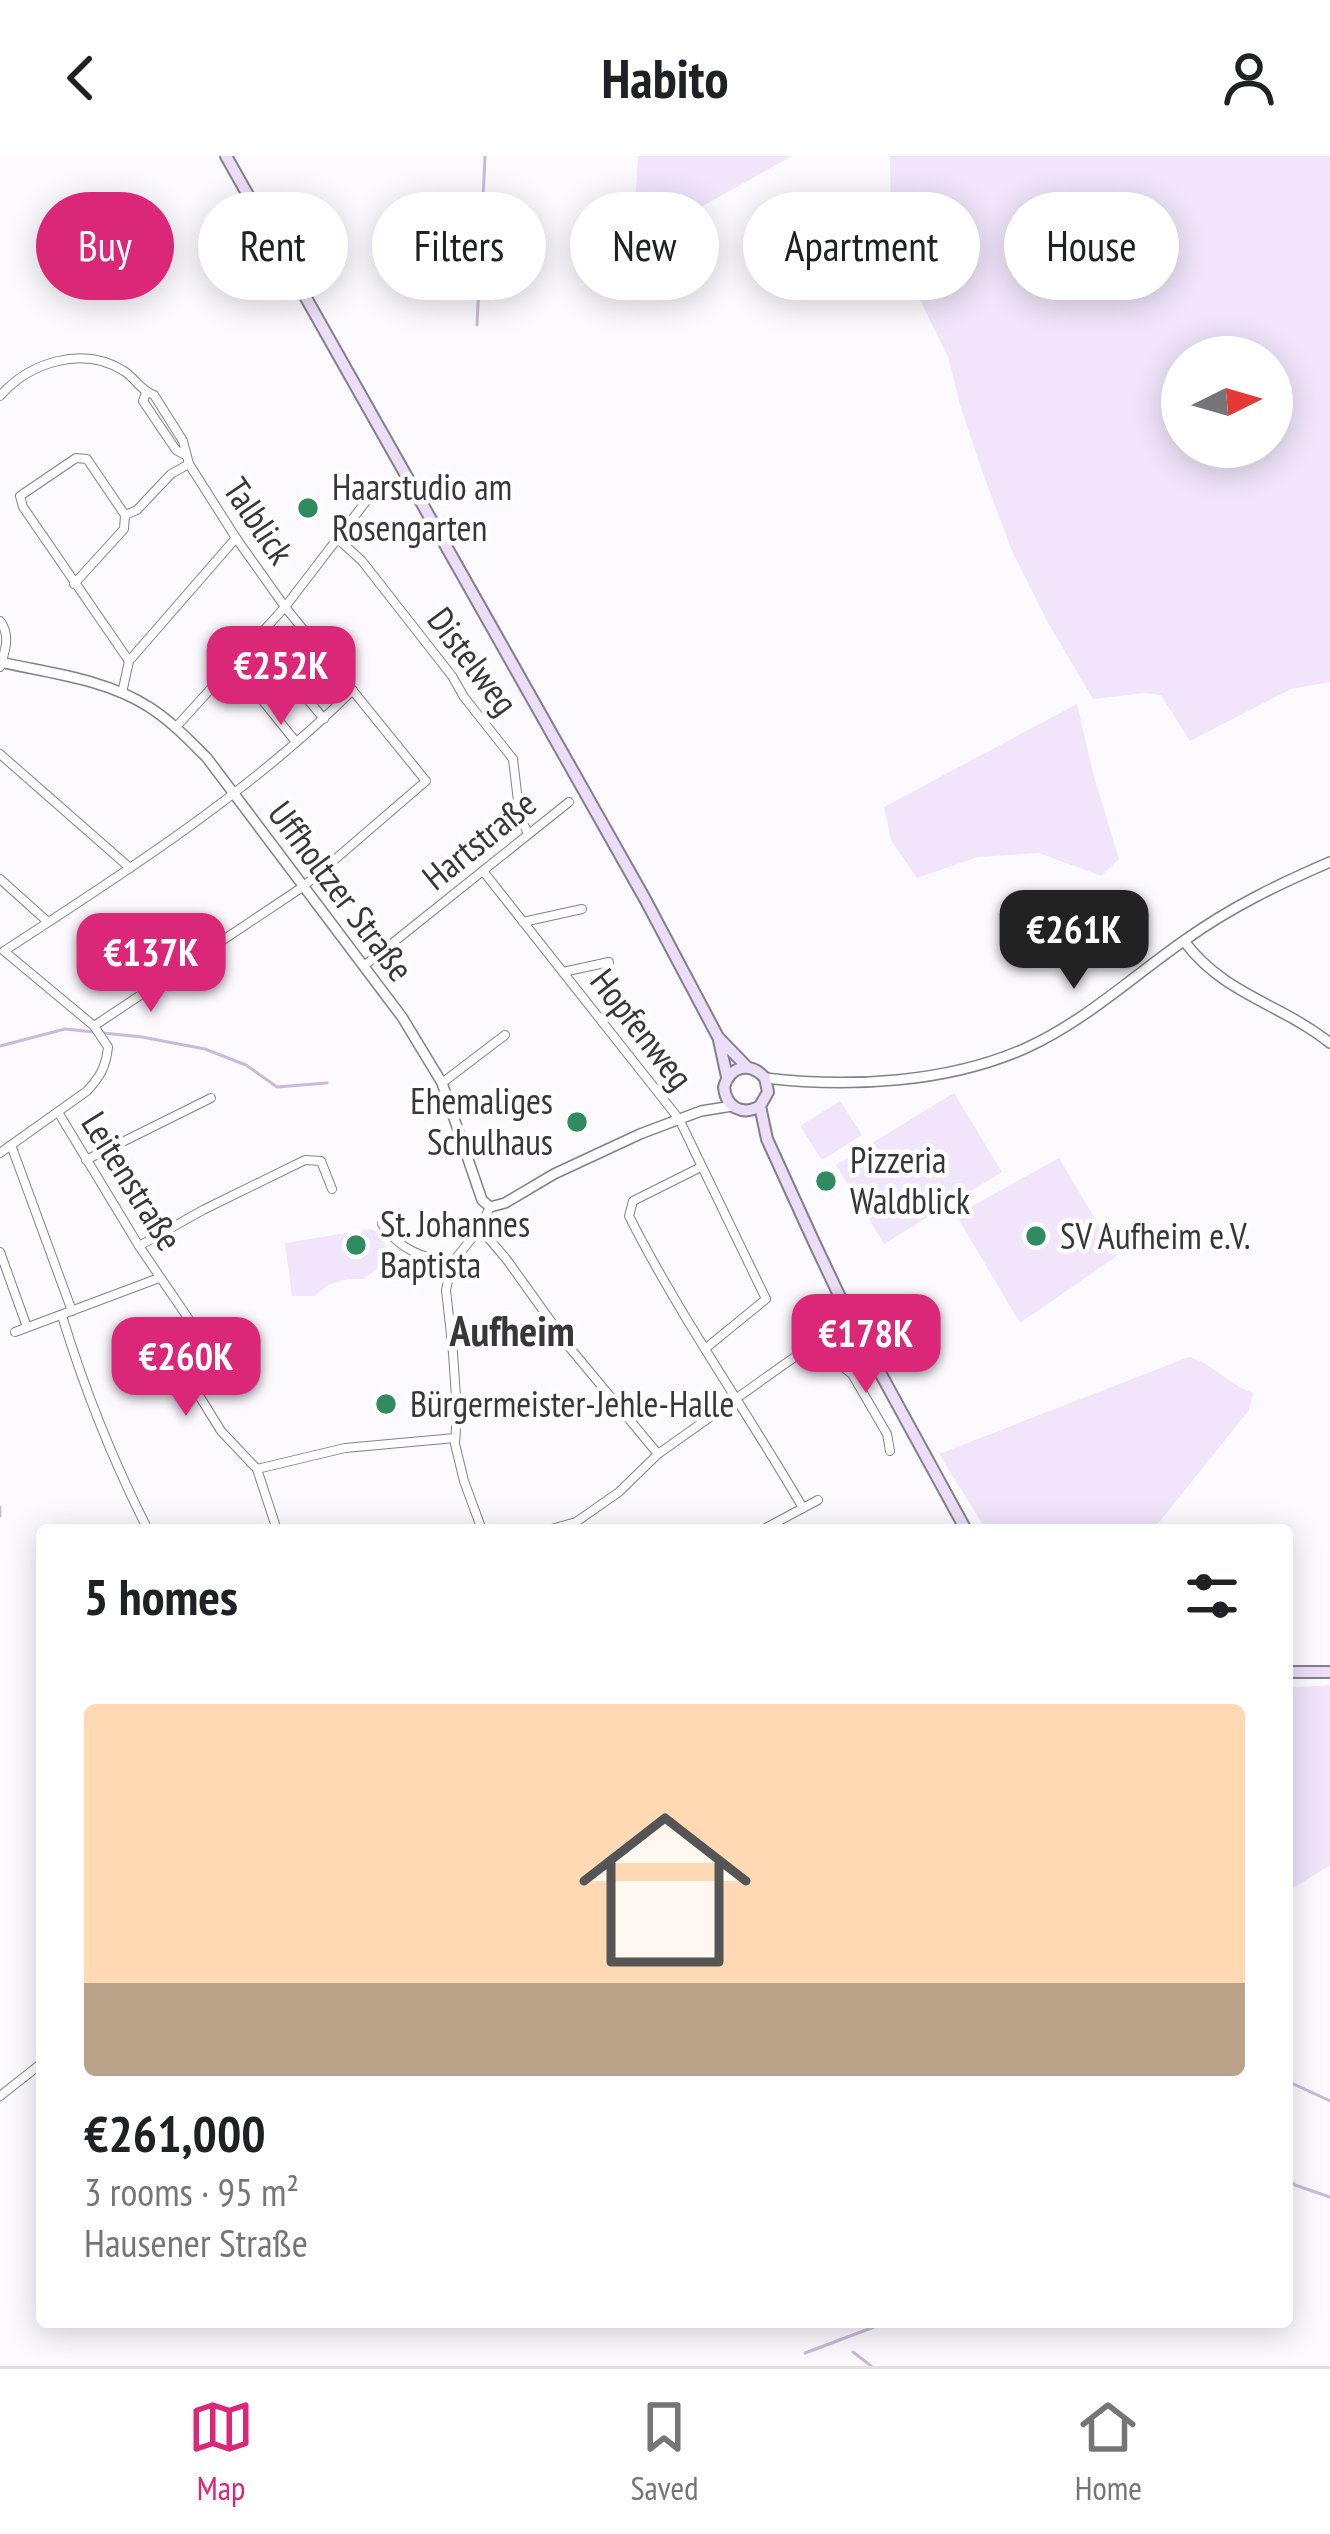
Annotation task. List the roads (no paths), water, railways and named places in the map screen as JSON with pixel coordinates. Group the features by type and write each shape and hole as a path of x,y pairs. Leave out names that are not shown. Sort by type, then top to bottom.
{"main road":[{"path":"226,156 645,899 718,1037 727,1077 724,1094 732,1106 746,1111 767,1139 848,1312 963,1524"},
{"path":"718,1037 765,1078 768,1092 760,1106 746,1111"},
{"path":"727,1077 747,1066"},
{"path":"760,1106 767,1139"},
{"path":"1293,1672 1330,1672"}],"street":[{"name":"Talblick","path":"0,396 28,371 71,359 96,359 124,371 154,395 236,538 285,607 426,781 304,886"},
{"path":"125,515 87,459 76,458 20,496 128,661"},
{"name":"Talblick","path":"74,584 124,529 125,515 136,510 187,459"},
{"path":"176,727 285,607 367,500"},
{"path":"122,693 128,661 236,538"},
{"name":"Distelweg","path":"338,539 362,561 513,759 520,818 528,833"},
{"path":"0,621 7,644 1,664"},
{"name":"Uffholtzer Straße","path":"1,664 122,693 176,727 207,758 402,1017 442,1083 482,1200 490,1207"},
{"path":"284,671 324,719"},
{"path":"0,1153 86,1091 106,1067 109,1047 94,1027 4,951 235,794 352,690"},
{"path":"263,701 297,742"},
{"path":"0,754 130,868"},
{"name":"Hartstraße","path":"365,965 569,802"},
{"path":"765,1078 800,1082 906,1079 1026,1048 1121,988 1234,907 1330,862"},
{"name":"Hopfenweg","path":"483,872 679,1119 766,1299 706,1348"},
{"path":"0,879 48,922"},
{"path":"94,1027 304,886"},
{"path":"523,922 583,909"},
{"path":"1184,940 1227,985 1290,1016 1330,1043"},
{"name":"Hopfenweg","path":"563,972 609,962"},
{"path":"442,1083 506,1036"},
{"path":"768,1092 800,1082"},
{"path":"701,1111 724,1094"},
{"path":"86,1160 211,1098"},
{"path":"480,1524 460,1470 455,1438 446,1290 452,1262 480,1228 490,1207 506,1203 594,1154 701,1111 732,1106"},
{"name":"Leitenstraße","path":"58,1112 188,1318 195,1389 221,1431 257,1469"},
{"path":"11,1145 67,1314 84,1389 145,1524"},
{"path":"139,1246 305,1160 321,1161 332,1189"},
{"path":"701,1167 634,1201 629,1216 664,1285 803,1508"},
{"path":"382,1224 412,1253 452,1262"},
{"path":"480,1228 658,1454"},
{"path":"0,1252 27,1328"},
{"path":"15,1332 160,1278"},
{"path":"580,1524 658,1454 813,1344 848,1312"},
{"path":"813,1344 852,1374 886,1434 890,1451"},
{"path":"276,1524 257,1469 345,1448 455,1438"},
{"path":"773,1524 818,1500"},
{"path":"0,2096 36,2068"}],"waterway":[{"path":"477,325 485,156"},
{"path":"0,1046 65,1029 142,1037 205,1049 246,1065 277,1087 327,1083"},
{"path":"0,1507 0,1516"},
{"path":"1293,2084 1330,2101"},
{"path":"1293,2183 1330,2197"},
{"path":"805,2353 871,2328"},
{"path":"853,2352 871,2366"}],"place":[{"name":"Haarstudio am Rosengarten","path":"308,508"},
{"name":"Ehemaliges Schulhaus","path":"577,1122"},
{"name":"Pizzeria Waldblick","path":"826,1181"},
{"name":"SV Aufheim e.V.","path":"1036,1236"},
{"name":"St. Johannes Baptista","path":"356,1245"},
{"name":"Bürgermeister-Jehle-Halle","path":"386,1404"}],"district":[{"name":"Aufheim","path":"512,1331"}]}
